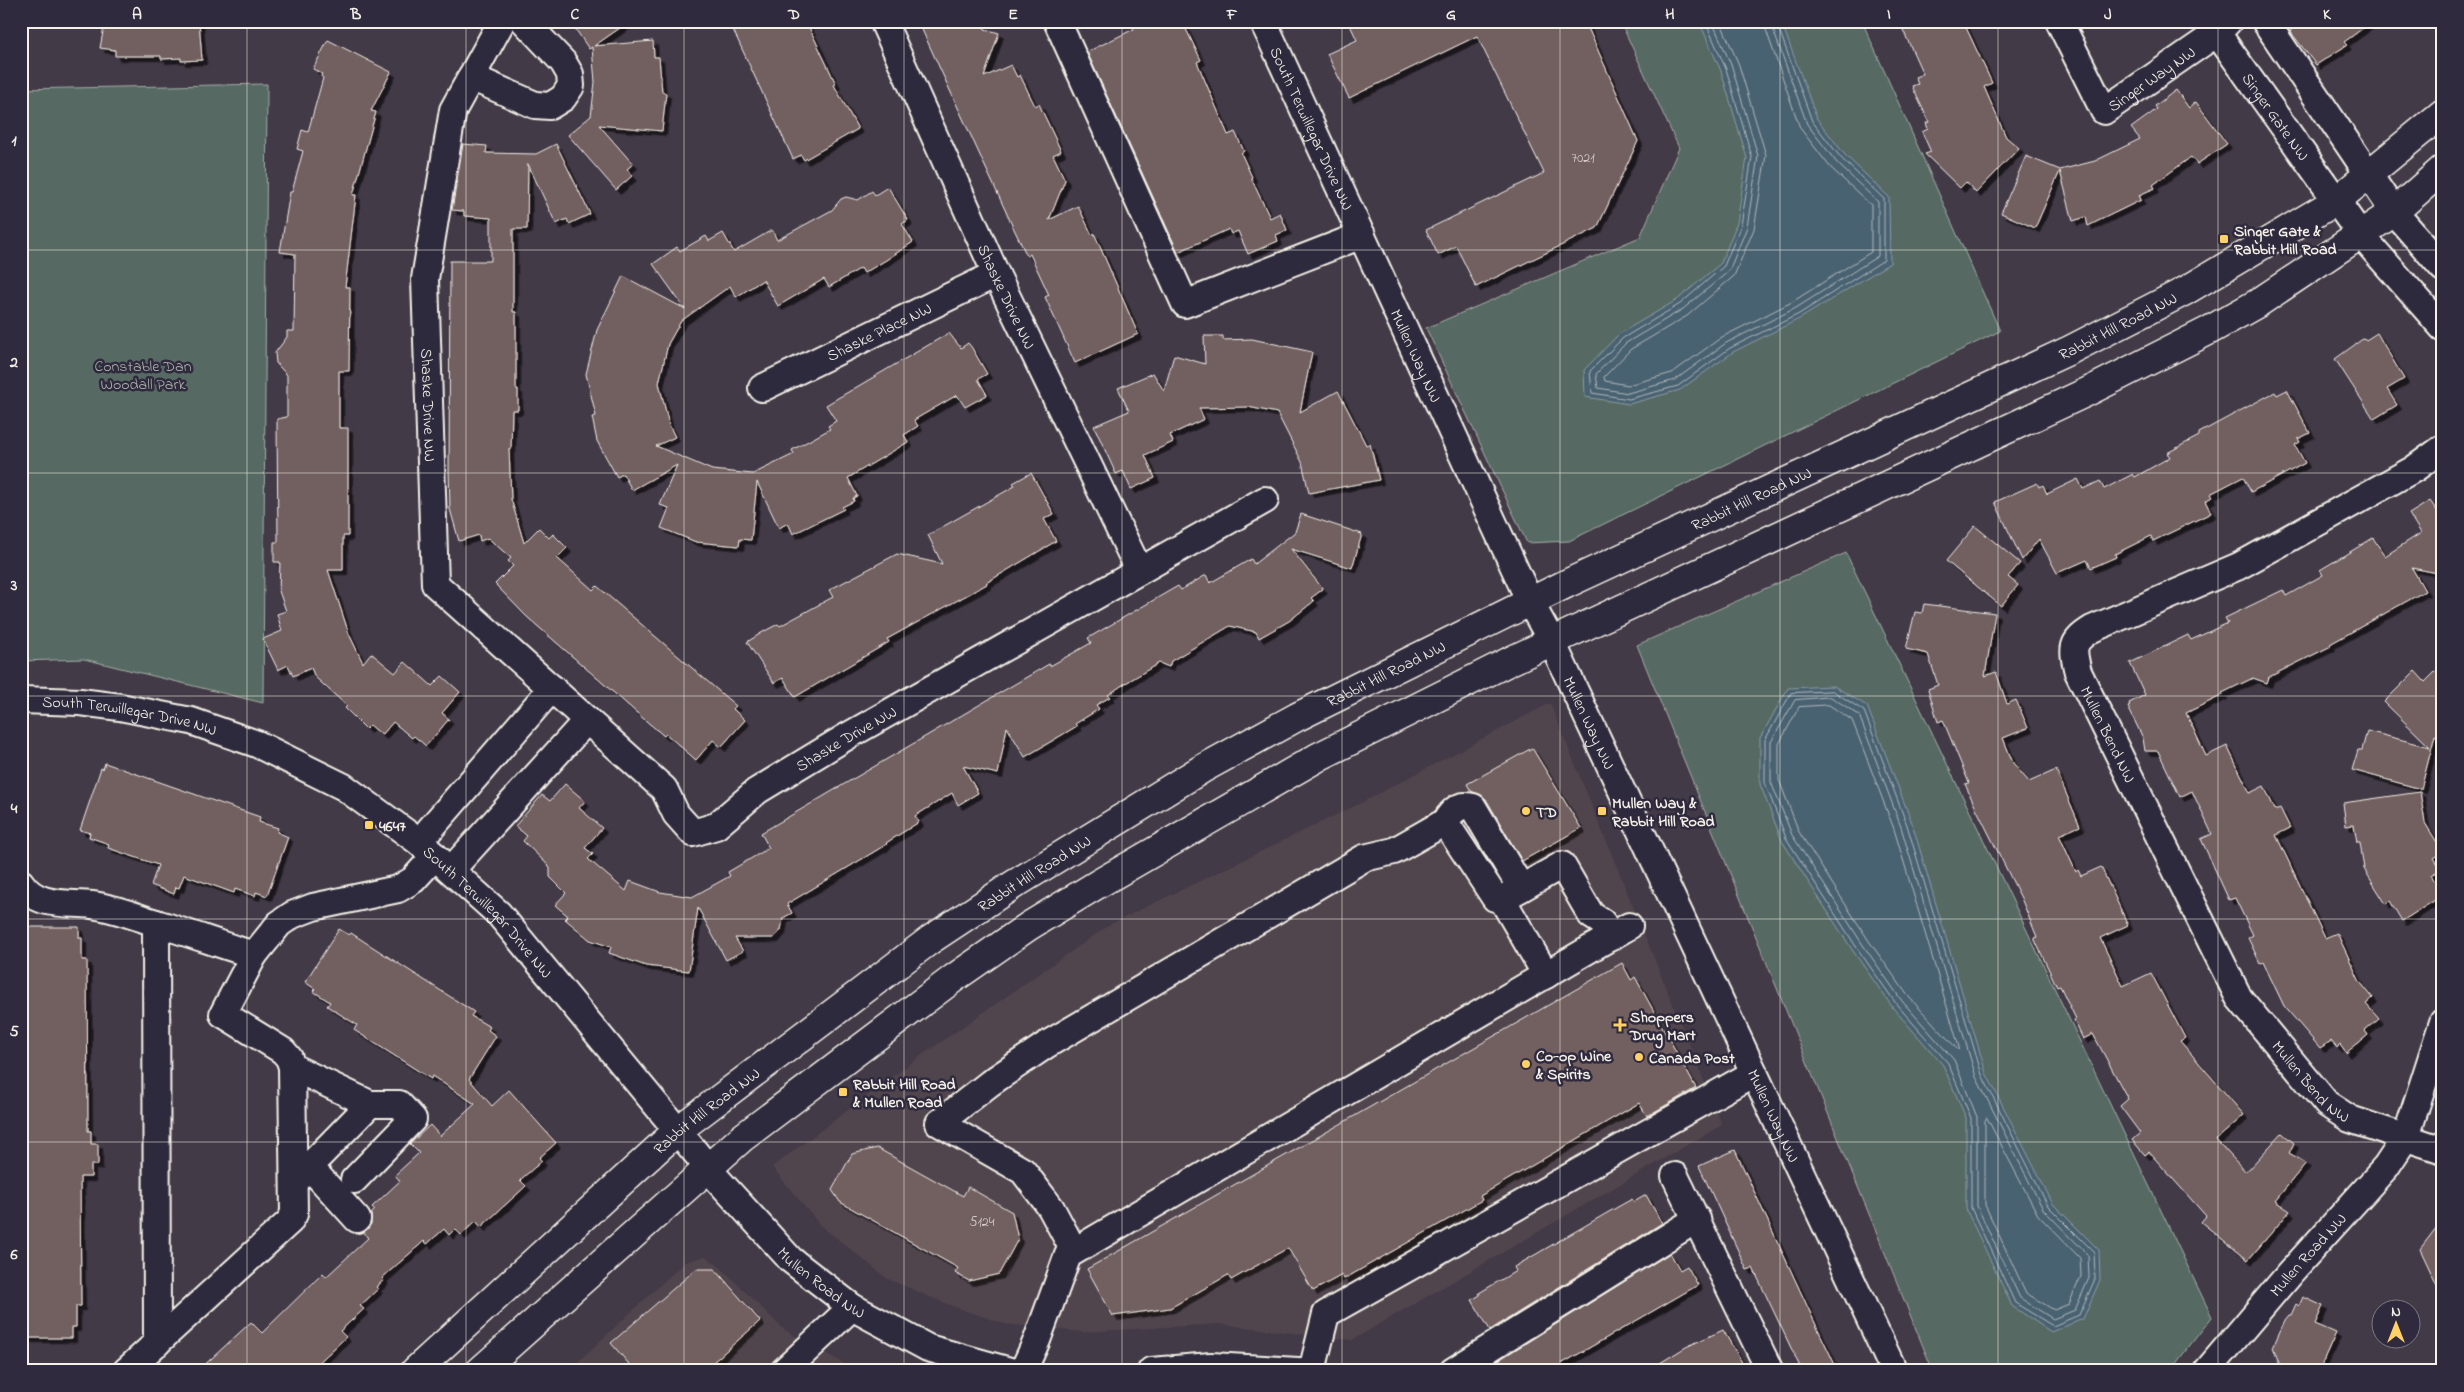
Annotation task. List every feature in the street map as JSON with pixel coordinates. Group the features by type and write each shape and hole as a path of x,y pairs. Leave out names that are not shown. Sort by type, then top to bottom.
{"main road":[{"name":"Rabbit Hill Road NW","path":"416,1371 677,1131 922,946 1013,885 1202,769 1297,717 1530,602 2070,350 2185,291 2336,200 2443,113"},
{"path":"480,1371 708,1167 844,1060 954,978 1029,926 1320,756 1552,642 1931,466 2151,360 2258,303 2394,212 2443,169"}],"street":[{"name":"Shaske Drive NW","path":"502,21 453,110 425,279 435,584 664,789 676,814 693,833 716,826 757,791 846,737 1265,500"},
{"path":"471,77 535,105 550,106 563,98 571,86 570,74 563,62 524,21"},
{"name":"Shaske Drive NW","path":"883,21 996,274 1139,570"},
{"path":"1057,21 1185,304 1362,235"},
{"name":"South Terwillegar Drive NW","path":"1263,21 1362,235"},
{"name":"Singer Way NW","path":"2059,21 2104,111 2223,27"},
{"path":"2265,21 2394,212 2443,268"},
{"name":"Singer Gate NW","path":"2223,27 2360,234 2443,328"},
{"name":"Mullen Way NW","path":"1362,235 1530,602 1552,642 1894,1371"},
{"name":"Shaske Place NW","path":"762,388 996,274"},
{"name":"Mullen Bend NW","path":"2406,1137 2350,1119 2327,1104 2239,998 2082,680 2072,652 2078,638 2092,629 2239,566 2414,469 2443,448"},
{"path":"435,856 552,688"},
{"name":"South Terwillegar Drive NW","path":"21,700 80,702 120,707 182,719 224,732 296,762 344,787 435,856 499,914 677,1131"},
{"path":"126,1371 289,1222 294,1214 302,1174 290,1058 283,1051 223,1014 254,955 279,924 292,915 313,907 398,889 413,880 435,856 587,720"},
{"path":"1074,1251 1051,1208 1023,1171 939,1123 990,1083 1100,1012 1364,858 1394,851 1445,822 1457,808 1466,805 1473,808 1546,975"},
{"path":"1023,1371 1037,1340 1068,1255 1620,931 1591,915 1562,864 1511,893"},
{"path":"21,883 24,888 39,898 56,904 90,905 128,913 254,955"},
{"path":"156,923 157,1342"},
{"name":"Mullen Road NW","path":"2207,1371 2290,1273 2386,1167 2406,1137 2443,1022"},
{"path":"292,1066 370,1104 399,1104 413,1119 354,1180"},
{"path":"1312,1371 1326,1314 1754,1073"},
{"path":"302,1174 370,1104"},
{"name":"Mullen Road NW","path":"677,1131 791,1260 852,1307 928,1348 1010,1371"},
{"path":"2406,1137 2443,1150"},
{"path":"302,1174 357,1219"},
{"path":"1675,1176 1764,1369"},
{"path":"1453,1371 1696,1219"},
{"path":"784,1371 852,1307"},
{"path":"1151,1371 1211,1366 1298,1371"}],"shaded area":[{"path":"1550,703 1722,1125 1352,1340 1219,1324 1082,1332 1005,1324 952,1306 888,1279 820,1225 772,1167 915,1060 1111,924 1361,803"},
{"path":"705,1256 719,1266 783,1329 857,1371 568,1371 685,1262"}],"green space":[{"path":"1620,21 1862,21 2000,331 1569,541 1527,543 1426,328 1640,237 1679,148"},
{"name":"Constable Dan Woodall Park","path":"267,84 263,703 84,659 21,661 21,89"},
{"path":"1846,553 2212,1317 2170,1371 1933,1371 1637,645"}],"water":[{"path":"1699,21 1781,21 1817,119 1845,155 1889,197 1890,263 1801,318 1733,352 1680,390 1629,404 1585,397 1584,370 1619,334 1677,300 1721,263 1737,223 1747,158 1721,71"},
{"path":"1834,686 1867,706 1912,823 1986,1073 2053,1204 2099,1250 2100,1280 2083,1319 2051,1332 2012,1306 1966,1209 1966,1118 1943,1065 1893,1008 1853,951 1782,841 1760,784 1760,738 1788,688"}],"building":[{"path":"105,21 199,21 202,60 181,61 181,58 161,59 161,56 115,56 115,50 100,48"},
{"path":"570,21 630,21 594,46 653,41 654,57 659,57 662,92 666,93 662,131 599,125 633,164 627,169 632,176 616,190 568,135 591,116 595,82 592,47 589,49"},
{"path":"729,21 806,21 836,84 834,85 858,129 804,160 801,155 793,159"},
{"path":"918,21 982,21 985,29 999,33 984,77 1011,65 1017,77 1020,75 1035,106 1039,104 1061,151 1053,155 1065,180 1049,220 1078,206 1092,235 1094,233 1138,334 1075,363 1045,297 1049,295 1030,254 1027,256 1013,227"},
{"path":"1130,21 1182,21 1201,60 1197,62 1228,135 1235,132 1244,151 1241,153 1251,178 1270,218 1280,213 1287,230 1276,235 1278,241 1248,254 1238,231 1231,234 1229,229 1178,252 1087,52 1134,29"},
{"path":"1348,21 1585,21 1638,141 1597,228 1476,287 1456,246 1438,255 1426,230 1544,173 1477,36 1349,98 1327,54 1357,40"},
{"path":"1899,21 1963,21 1992,83 1984,87 2006,137 2019,148 1976,193 1966,182 1960,188 1925,154 1931,152 1922,132 1928,129 1926,123 1929,122 1912,86 1918,84 1915,77 1923,74"},
{"path":"2303,21 2373,21 2344,42 2347,45 2316,65 2290,31"},
{"path":"328,40 391,72 371,111 376,112 353,195 356,195 345,287 350,287 349,371 339,371 339,428 348,428 348,536 343,536 343,570 328,570 349,634 363,663 371,653 395,673 405,662 432,686 442,676 460,692 442,713 449,719 426,746 414,736 412,738 393,722 382,735 370,725 366,729 345,708 347,706 315,677 311,668 293,676 288,665 278,670 263,639 282,631 277,614 286,611 279,591 280,562 274,562 274,542 278,542 277,419 287,417 287,375 276,363 275,353 287,337 287,331 294,331 295,254 280,252 290,192 292,192 303,151 297,149 302,130 308,132 323,78 322,74 313,69"},
{"path":"2176,90 2189,108 2196,102 2227,144 2197,164 2191,157 2153,185 2155,188 2139,195 2141,200 2088,226 2086,217 2073,221 2060,171 2035,228 2001,213 2026,156 2060,170 2095,161 2140,139 2131,128 2157,109 2155,106"},
{"path":"463,144 487,146 486,153 536,154 556,144 590,214 569,224 567,219 556,224 528,164 527,229 513,229 513,312 516,312 516,389 518,389 518,410 512,410 511,449 509,449 511,499 524,543 539,528 549,538 553,534 567,548 557,558 593,590 597,586 736,706 733,709 745,720 721,747 713,740 696,760 666,734 664,736 645,720 526,616 495,584 513,566 508,561 511,558 488,538 480,541 479,535 459,541 450,509 450,261 491,261 491,218 464,216 464,211 452,210"},
{"path":"888,187 908,220 902,224 913,242 886,260 864,273 861,268 829,287 824,279 778,306 763,280 736,297 730,286 681,321 668,344 659,383 669,425 675,437 656,446 712,470 753,474 794,454 792,450 830,429 828,426 836,421 826,405 949,333 961,348 968,343 972,348 987,374 978,379 987,395 965,407 957,395 914,420 918,426 904,435 908,442 848,478 857,496 853,498 854,501 842,507 844,509 793,534 788,523 779,528 757,482 751,540 740,539 739,546 696,542 661,528 669,508 660,505 677,465 632,490 623,474 617,477 597,441 592,417 596,416 586,374 597,330 623,276 685,309 653,264 677,247 680,251 706,236 709,241 723,233 734,252 772,230 777,240 832,210 841,199 846,197 858,200 872,191 875,195"},
{"path":"2377,333 2404,379 2387,389 2397,405 2374,419 2335,359 2364,338 2366,340"},
{"path":"1204,336 1223,336 1223,340 1252,339 1312,352 1300,412 1338,391 1366,445 1370,444 1379,480 1309,493 1302,462 1277,413 1248,407 1199,408 1204,419 1170,435 1173,442 1145,455 1155,478 1131,489 1123,471 1116,474 1094,426 1129,411 1118,388 1153,373 1164,391 1174,355 1205,364"},
{"path":"2287,390 2310,433 2298,439 2300,442 2295,445 2305,463 2251,492 2243,477 2210,494 2212,497 2205,501 2211,513 2153,541 2151,536 2115,554 2116,557 2091,568 2087,560 2057,573 2039,539 2022,560 1995,502 2037,483 2039,487 2043,485 2047,494 2078,479 2083,489 2100,481 2104,489 2133,474 2135,477 2170,457 2167,453 2199,436 2199,433 2275,392 2277,395"},
{"path":"1031,473 1054,514 1044,519 1056,541 987,584 887,639 889,642 795,697 783,678 774,683 747,642 778,624 780,626 833,597 829,590 897,554 942,564 928,535 1015,486 1013,483"},
{"path":"2430,501 2443,519 2443,574 2412,568 2425,591 2330,644 2331,646 2269,677 2267,683 2253,678 2186,713 2206,756 2227,746 2250,793 2264,786 2275,810 2280,808 2290,828 2276,835 2325,938 2337,933 2360,982 2373,998 2366,1004 2379,1019 2365,1031 2368,1035 2346,1053 2340,1045 2337,1048 2331,1041 2320,1048 2284,1006 2263,962 2260,963 2248,938 2253,935 2235,898 2229,900 2201,839 2212,834 2192,791 2180,797 2158,751 2145,751 2143,738 2128,707 2130,706 2129,703 2145,695 2130,663 2188,635 2191,640 2228,623 2225,618 2283,590 2286,596 2323,575 2320,570 2373,538 2385,556 2421,533 2409,514"},
{"path":"1301,514 1362,534 1352,568 1291,549 1323,589 1311,598 1314,601 1289,621 1259,638 1256,632 1230,626 1171,661 1169,667 1159,663 1124,684 1108,695 1110,697 1096,705 1099,709 1075,724 1077,726 1025,757 1007,727 998,774 963,766 978,793 958,805 952,793 915,816 919,822 887,844 787,904 792,913 783,918 781,930 774,938 735,938 743,951 726,960 698,908 689,971 646,966 609,953 611,947 590,940 565,919 568,916 555,905 566,893 550,877 550,867 523,841 527,836 515,826 542,795 550,801 565,784 585,801 579,808 602,828 585,848 593,854 588,859 626,891 630,881 660,892 692,897 730,876 728,872 769,848 761,833 1049,664 1050,666 1091,643 1088,638 1178,586 1181,590 1206,575 1210,583 1251,559 1254,564 1295,532"},
{"path":"1975,526 2020,563 2008,577 2018,585 2001,606 1946,561"},
{"path":"1924,604 1995,613 1985,676 1996,672 2007,704 2016,700 2028,728 2003,738 2013,763 2029,782 2056,770 2080,826 2059,835 2076,872 2078,870 2081,876 2101,867 2128,925 2100,938 2123,986 2151,973 2185,1038 2180,1041 2244,1115 2216,1140 2246,1172 2282,1133 2294,1143 2289,1153 2306,1163 2275,1201 2290,1211 2248,1260 2201,1222 2206,1216 2149,1152 2145,1155 2132,1140 2140,1133 2120,1106 2128,1099 2093,1034 2083,1039 2074,1020 2076,1019 2060,986 2057,987 2034,938 2037,937 2021,898 1965,784 1969,783 1943,720 1938,722 1928,689 1938,685 1928,654 1906,649 1915,612 1922,613"},
{"path":"2443,664 2443,743 2435,735 2421,789 2352,770 2358,750 2362,750 2367,731 2430,747 2384,702 2415,671 2425,682"},
{"name":"TD","path":"1532,748 1581,828 1522,861 1486,799 1471,791 1467,784"},
{"path":"105,763 260,817 259,822 278,828 277,832 288,837 267,896 256,892 255,896 235,889 234,893 184,875 179,888 176,887 174,894 151,885 158,865 108,848 109,844 89,837 90,833 80,830 101,768 103,769"},
{"path":"2420,792 2425,823 2443,852 2434,858 2441,869 2431,875 2443,895 2402,921 2390,901 2386,904 2364,869 2360,842 2357,842 2354,825 2346,826 2343,803"},
{"path":"21,927 79,927 79,938 82,938 82,960 87,960 88,1131 91,1131 91,1144 98,1144 98,1165 91,1165 91,1177 80,1177 81,1306 76,1306 76,1327 72,1327 72,1338 21,1338"},
{"path":"339,929 349,935 351,933 474,1012 471,1016 490,1027 488,1030 496,1036 469,1079 492,1106 509,1090 556,1143 539,1158 542,1161 520,1180 526,1186 481,1227 476,1221 461,1235 455,1229 449,1235 444,1229 427,1244 424,1241 382,1278 384,1280 376,1287 378,1289 360,1306 364,1309 340,1331 346,1337 310,1371 198,1371 251,1322 262,1333 323,1273 326,1277 368,1238 363,1232 371,1224 371,1214 375,1210 372,1207 400,1181 395,1175 419,1153 410,1144 430,1125 440,1136 475,1104 432,1076 431,1079 354,1030 357,1025 327,1006 330,1002 313,991 315,989 305,982"},
{"path":"1622,963 1631,980 1635,977 1696,1088 1647,1116 1639,1103 1480,1196 1482,1200 1344,1279 1342,1275 1313,1291 1288,1248 1231,1280 1228,1275 1170,1308 1113,1316 1087,1269"},
{"path":"877,1148 963,1196 968,1187 1012,1212 1018,1239 999,1274 969,1281 955,1273 958,1268 840,1202 832,1190 852,1154"},
{"path":"1735,1150 1838,1371 1802,1371 1753,1268 1747,1270 1699,1166"},
{"path":"1646,1195 1662,1223 1490,1330 1472,1300 1480,1295 1479,1293 1516,1271 1514,1267 1632,1199 1634,1202"},
{"path":"2443,1219 2443,1298 2420,1249"},
{"path":"1670,1253 1680,1270 1687,1266 1698,1285 1549,1371 1502,1371 1497,1361"},
{"path":"696,1269 715,1269 760,1321 703,1371 635,1371 611,1343"},
{"path":"2303,1297 2323,1306 2315,1324 2336,1333 2319,1371 2282,1371 2273,1347 2285,1320 2291,1315 2296,1304 2299,1306"},
{"path":"1723,1330 1747,1371 1647,1371 1686,1347"}],"place":[{"name":"Singer Gate & Rabbit Hill Road","path":"2224,239"},
{"name":"TD","path":"1526,811"},
{"name":"Mullen Way & Rabbit Hill Road","path":"1602,811"},
{"name":"4647","path":"369,825"},
{"name":"Shoppers Drug Mart","path":"1620,1025"},
{"name":"Canada Post","path":"1639,1057"},
{"name":"Co-op Wine & Spirits","path":"1526,1064"},
{"name":"Rabbit Hill Road & Mullen Road","path":"843,1092"}]}
